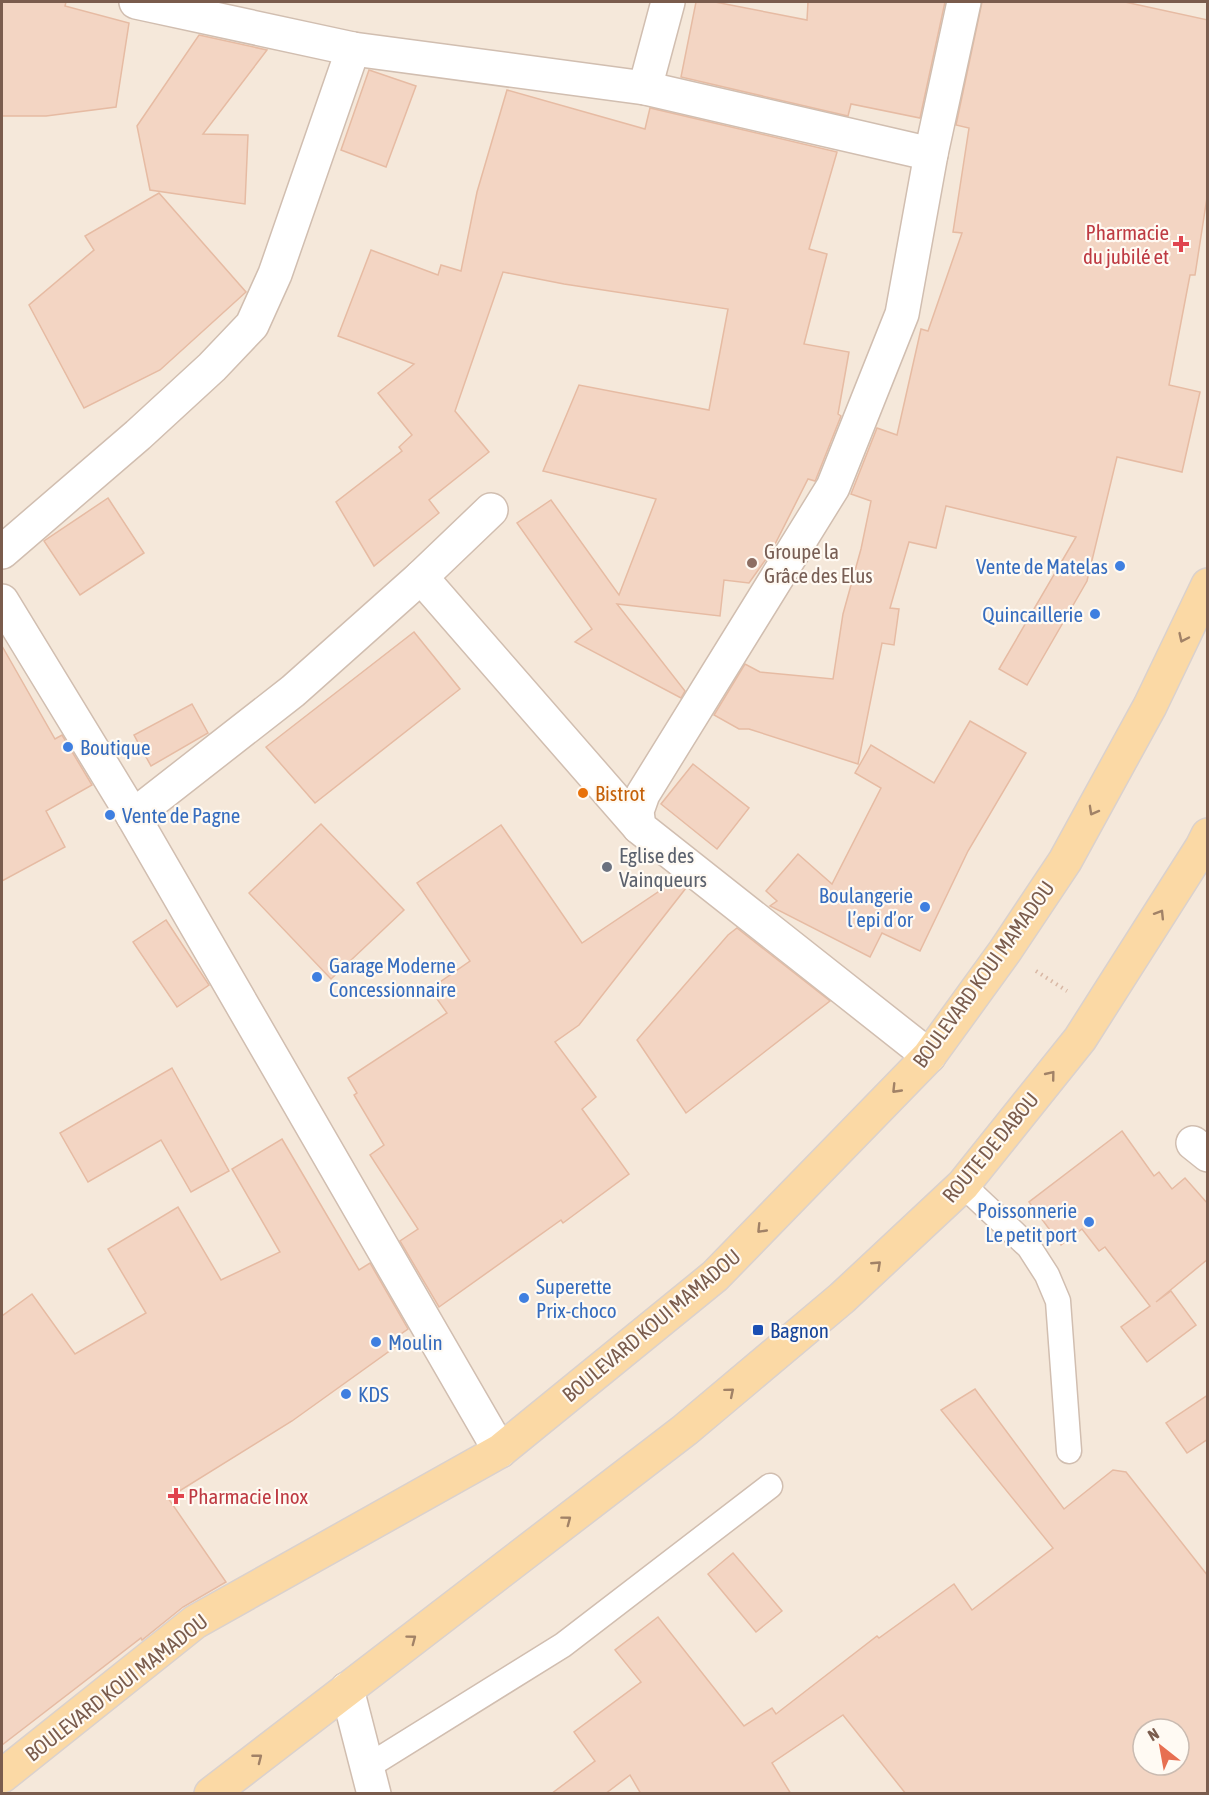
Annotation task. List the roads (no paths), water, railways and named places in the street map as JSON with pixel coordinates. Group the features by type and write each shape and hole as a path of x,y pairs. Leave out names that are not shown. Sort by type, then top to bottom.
{"main road":[{"name":"BOULEVARD KOUI MAMADOU","path":"2,1776 195,1622 500,1451 715,1276 929,1056 1005,951 1071,851 1150,706 1208,585"},
{"name":"ROUTE DE DABOU","path":"347,1689 685,1430 842,1298 963,1185 1080,1039 1202,848 1208,835"},
{"path":"211,1794 347,1689"}],"street":[{"path":"136,2 353,49 645,88 931,154"},
{"path":"645,88 668,2"},
{"path":"639,827 637,811 643,794 833,487 902,314 931,154 964,2"},
{"path":"2,552 146,428 212,367 252,325 275,274 353,49"},
{"path":"133,816 293,691 421,577 491,510"},
{"path":"421,577 639,827 929,1056"},
{"path":"2,601 133,816 500,1451"},
{"path":"347,1689 371,1780"}],"lane":[{"path":"963,1185 1029,1246 1055,1292 1058,1301 1069,1451"},
{"path":"371,1780 563,1645 770,1486"}],"place":[{"name":"Pharmacie du jubilé et","path":"1181,244"},
{"name":"Groupe la Grâce des Elus","path":"752,563"},
{"name":"Vente de Matelas","path":"1120,566"},
{"name":"Quincaillerie","path":"1095,614"},
{"name":"Boutique","path":"68,747"},
{"name":"Bistrot","path":"583,793"},
{"name":"Vente de Pagne","path":"110,815"},
{"name":"Eglise des Vainqueurs","path":"607,867"},
{"name":"Boulangerie l’epi d’or","path":"925,907"},
{"name":"Garage Moderne Concessionnaire","path":"317,977"},
{"name":"Poissonnerie Le petit port","path":"1089,1222"},
{"name":"Superette Prix-choco","path":"524,1298"},
{"name":"Bagnon","path":"758,1330"},
{"name":"Moulin","path":"376,1342"},
{"name":"KDS","path":"346,1394"},
{"name":"Pharmacie Inox","path":"176,1496"}]}
